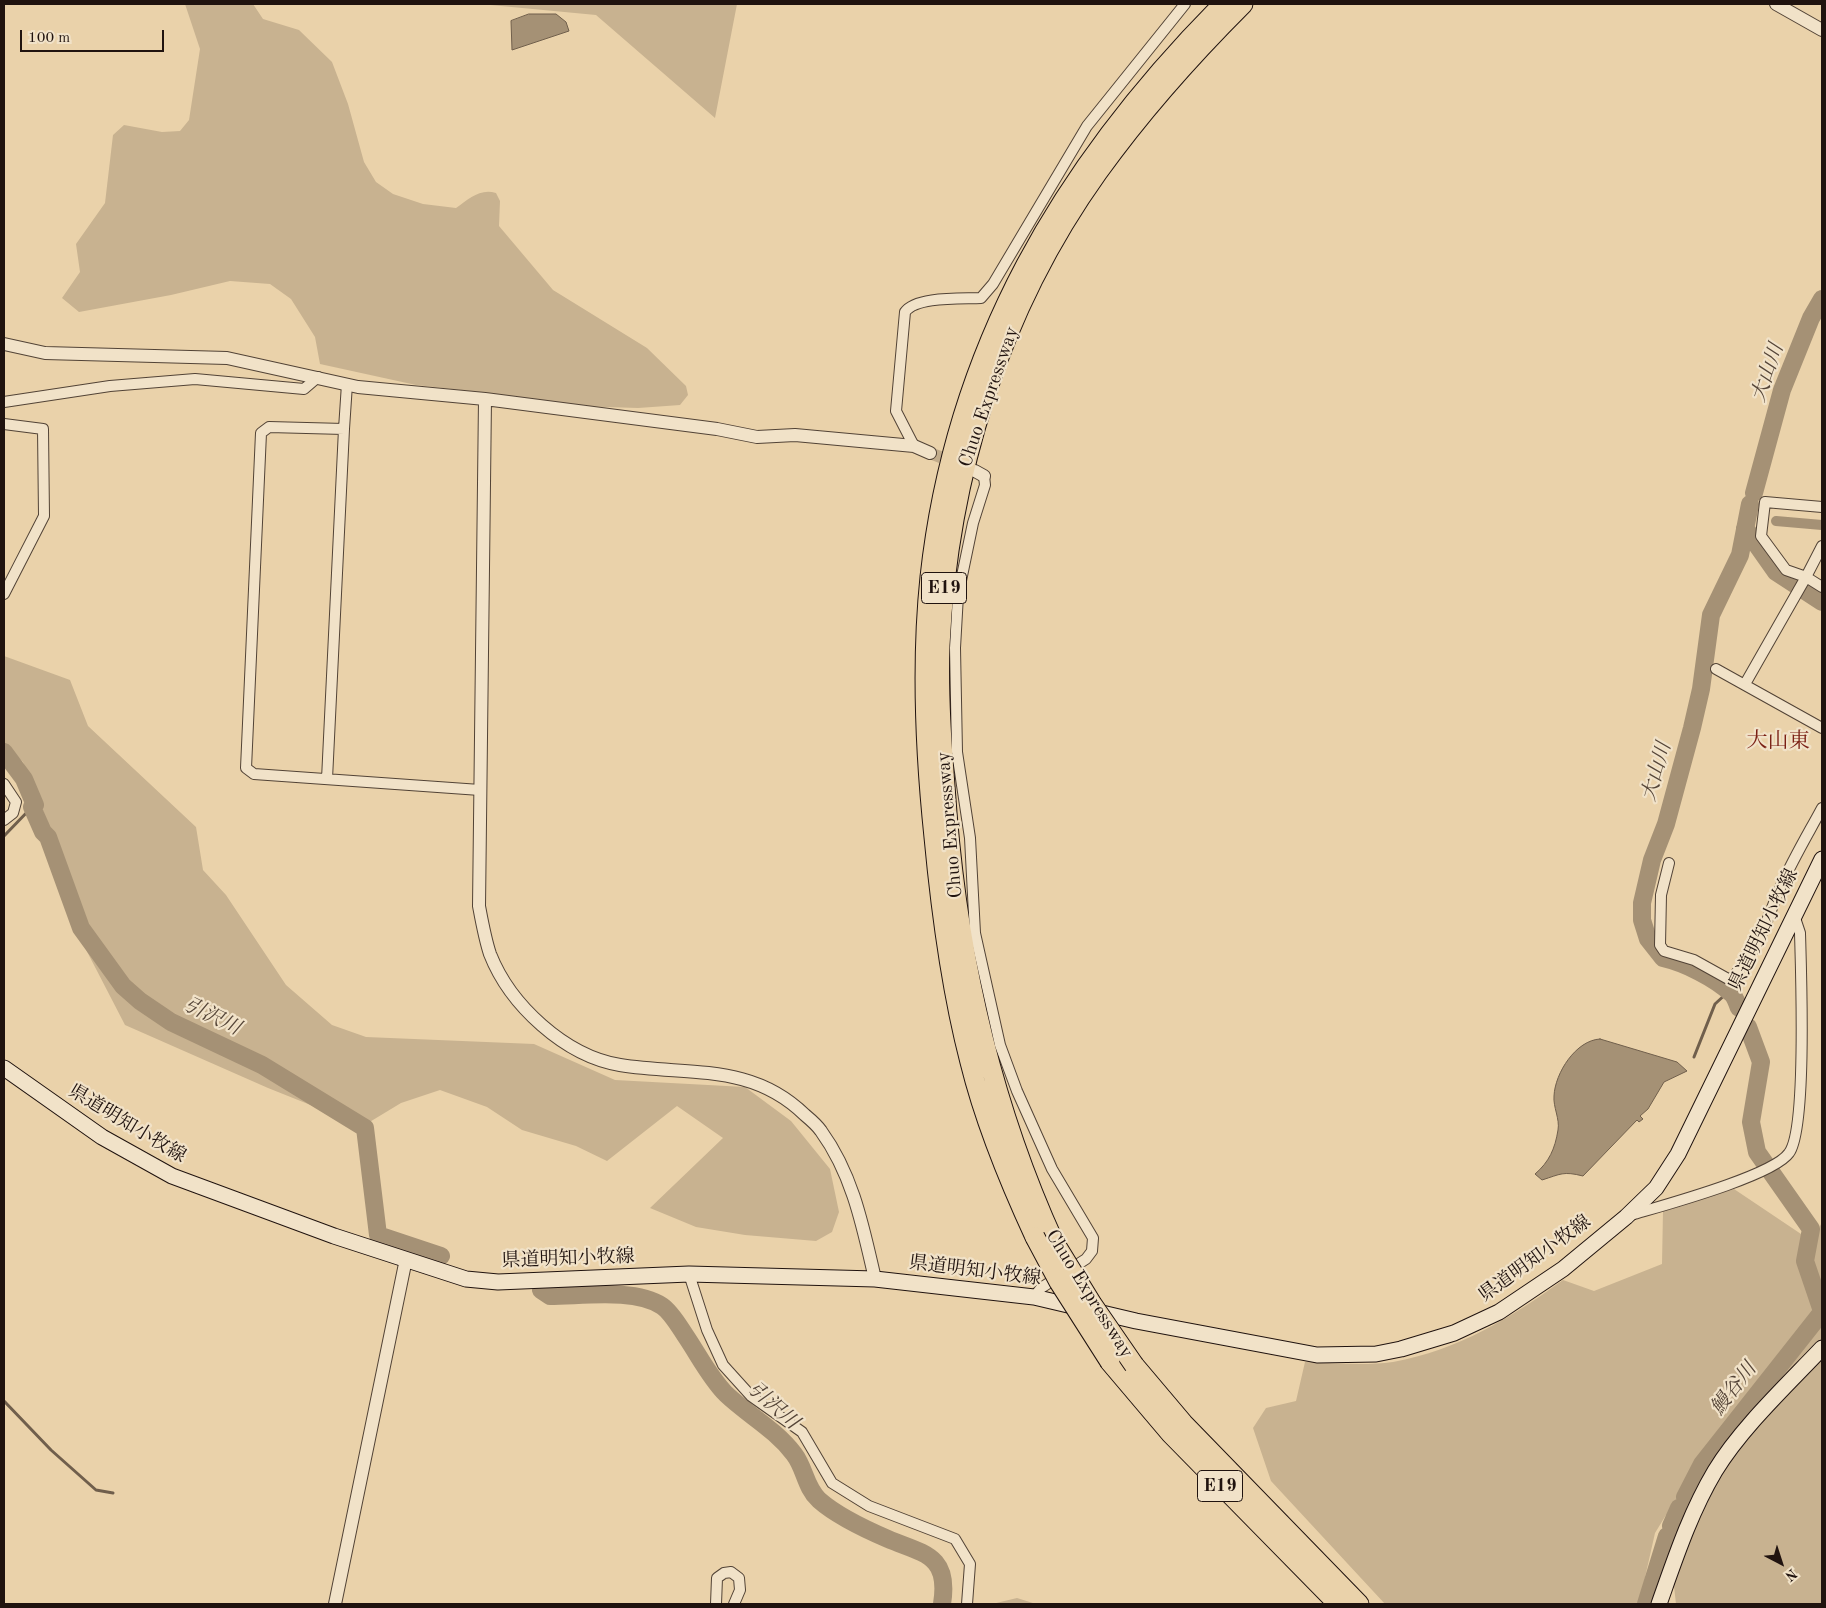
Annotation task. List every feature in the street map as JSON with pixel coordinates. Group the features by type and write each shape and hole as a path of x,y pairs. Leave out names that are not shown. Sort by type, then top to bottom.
{"highway":[{"name":"Chuo Expressway","path":"1222,4 1131,105 1086,164 1052,216 1025,264 1000,316 978,369 958,431 936,532 926,646 926,722 930,798 944,922 970,1063 993,1137 1035,1237 1059,1282 1110,1362 1171,1434 1338,1604"},
{"name":"Chuo Expressway","path":"1243,4 1208,39 1143,114 1098,173 1064,224 1037,272 992,374 972,434 951,535 944,581 940,648 944,781 958,913 974,1004 987,1059 1026,1179 1054,1242 1092,1304 1134,1365 1183,1423 1359,1604"}],"main road":[{"name":"県道明知小牧線","path":"4,1068 102,1136 172,1176 334,1236 466,1279 498,1282 689,1274 875,1279 1034,1297 1136,1321 1317,1355 1376,1354 1401,1349 1454,1333 1499,1312 1563,1268 1626,1217 1656,1188 1678,1154 1822,859"},
{"path":"1659,1604 1682,1536 1715,1470 1761,1412 1822,1348"}],"street":[{"path":"914,446 896,411 905,312 908,308 924,301 981,298 993,284 1088,126 1185,4"},
{"path":"1776,4 1822,30"},
{"path":"4,344 45,353 227,358 347,384 485,399 717,429 757,437 796,435 914,446 930,453"},
{"path":"4,402 110,386 195,380 304,389 318,377"},
{"path":"327,779 347,384"},
{"path":"485,399 479,906 490,954 509,991 541,1025 576,1049 619,1064 732,1075 769,1089 796,1106 821,1129 854,1193 875,1279"},
{"path":"4,424 43,429 44,516 4,594"},
{"path":"344,430 269,427 261,433 246,768 254,774 480,790"},
{"path":"979,474 984,485 973,524 958,595 955,648 957,752 970,838 975,933 1000,1045 1017,1091 1052,1169 1093,1238 1092,1251 1086,1260 1041,1288 1034,1297"},
{"path":"1822,507 1765,502 1762,536 1786,570 1822,587"},
{"path":"1745,684 1822,546"},
{"path":"1716,669 1822,728"},
{"path":"4,784 16,802 14,813 4,820"},
{"path":"1669,863 1661,895 1660,946 1664,951 1694,960 1730,980 1748,962 1767,925 1780,888 1798,850 1822,808"},
{"path":"1626,1217 1706,1193 1776,1164 1790,1153 1797,1122 1801,1000 1800,933 1794,915"},
{"path":"335,1604 406,1259"},
{"path":"689,1274 707,1330 723,1365 751,1396 802,1432 832,1483 869,1506 956,1539 970,1564 967,1604"},
{"path":"716,1604 717,1578 724,1573 731,1572 739,1578 740,1590 734,1604"}],"shaded area":[{"path":"185,4 253,4 263,19 299,30 332,62 348,104 364,162 376,182 393,194 423,204 456,208 480,193 496,193 500,201 499,226 553,290 647,348 686,386 688,395 680,405 638,408 574,406 488,393 416,385 320,364 315,337 291,299 270,284 230,281 171,295 79,312 62,298 80,272 76,244 105,203 113,135 124,125 162,132 180,131 189,120 200,49"},
{"path":"480,4 737,4 715,118 596,15"},
{"path":"529,14 556,14 566,22 569,31 512,50 511,21"},
{"path":"4,656 70,680 88,726 196,827 203,870 226,895 286,985 332,1025 366,1037 534,1044 615,1080 745,1087 791,1121 830,1169 839,1212 832,1232 816,1241 745,1235 696,1227 650,1208 723,1138 677,1106 607,1161 576,1146 522,1130 487,1107 440,1090 401,1103 363,1126 268,1088 125,1025 80,938 53,835 23,762 4,744"},
{"path":"1600,1039 1677,1062 1687,1071 1664,1082 1648,1109 1640,1116 1643,1119 1639,1122 1637,1120 1583,1176 1562,1174 1542,1180 1535,1174 1551,1155 1558,1130 1554,1096 1558,1078 1568,1059 1575,1051 1591,1041"},
{"path":"1734,1189 1801,1234 1802,1263 1822,1222 1822,1604 1676,1604 1666,1515 1655,1533 1639,1604 1385,1604 1271,1481 1253,1428 1266,1408 1296,1401 1305,1362 1371,1364 1417,1357 1462,1341 1483,1331 1563,1280 1594,1291 1662,1264 1663,1211"},
{"path":"1017,1598 1036,1604 992,1604"}],"waterway":[{"name":"大山川","path":"1754,493 1782,390 1811,318 1822,299"},
{"name":"大山川","path":"1739,1008 1733,995 1717,982 1690,967 1663,958 1648,939 1642,920 1642,903 1652,860 1666,824 1692,728 1701,689 1711,615 1740,555 1750,504"},
{"path":"1776,521 1822,525"},
{"path":"1745,528 1776,572 1822,602"},
{"name":"引沢川","path":"4,752 24,779 35,805 32,807 43,832 48,837 81,928 123,986 140,1001 171,1022 262,1065 365,1128 378,1235 441,1256"},
{"path":"4,836 32,807"},
{"path":"1694,1057 1715,1004 1728,992"},
{"name":"鰻谷川","path":"1748,1027 1761,1062 1751,1122 1757,1152 1811,1229 1805,1261 1822,1311"},
{"name":"引沢川","path":"541,1290 550,1296 623,1295 651,1300 662,1306 672,1315 720,1388 734,1402 787,1445 798,1459 814,1495 819,1500 852,1522 923,1553 932,1559 942,1575 942,1604"},
{"name":"鰻谷川","path":"1685,1497 1702,1464 1822,1312"},
{"path":"4,1401 51,1450 96,1490 113,1493"},
{"name":"鰻谷川","path":"1671,1526 1679,1508"},
{"name":"鰻谷川","path":"1646,1604 1667,1536"}],"tunnel":[{"path":"930,453 958,464"}],"district":[{"name":"大山東","path":"1778,741"}]}
